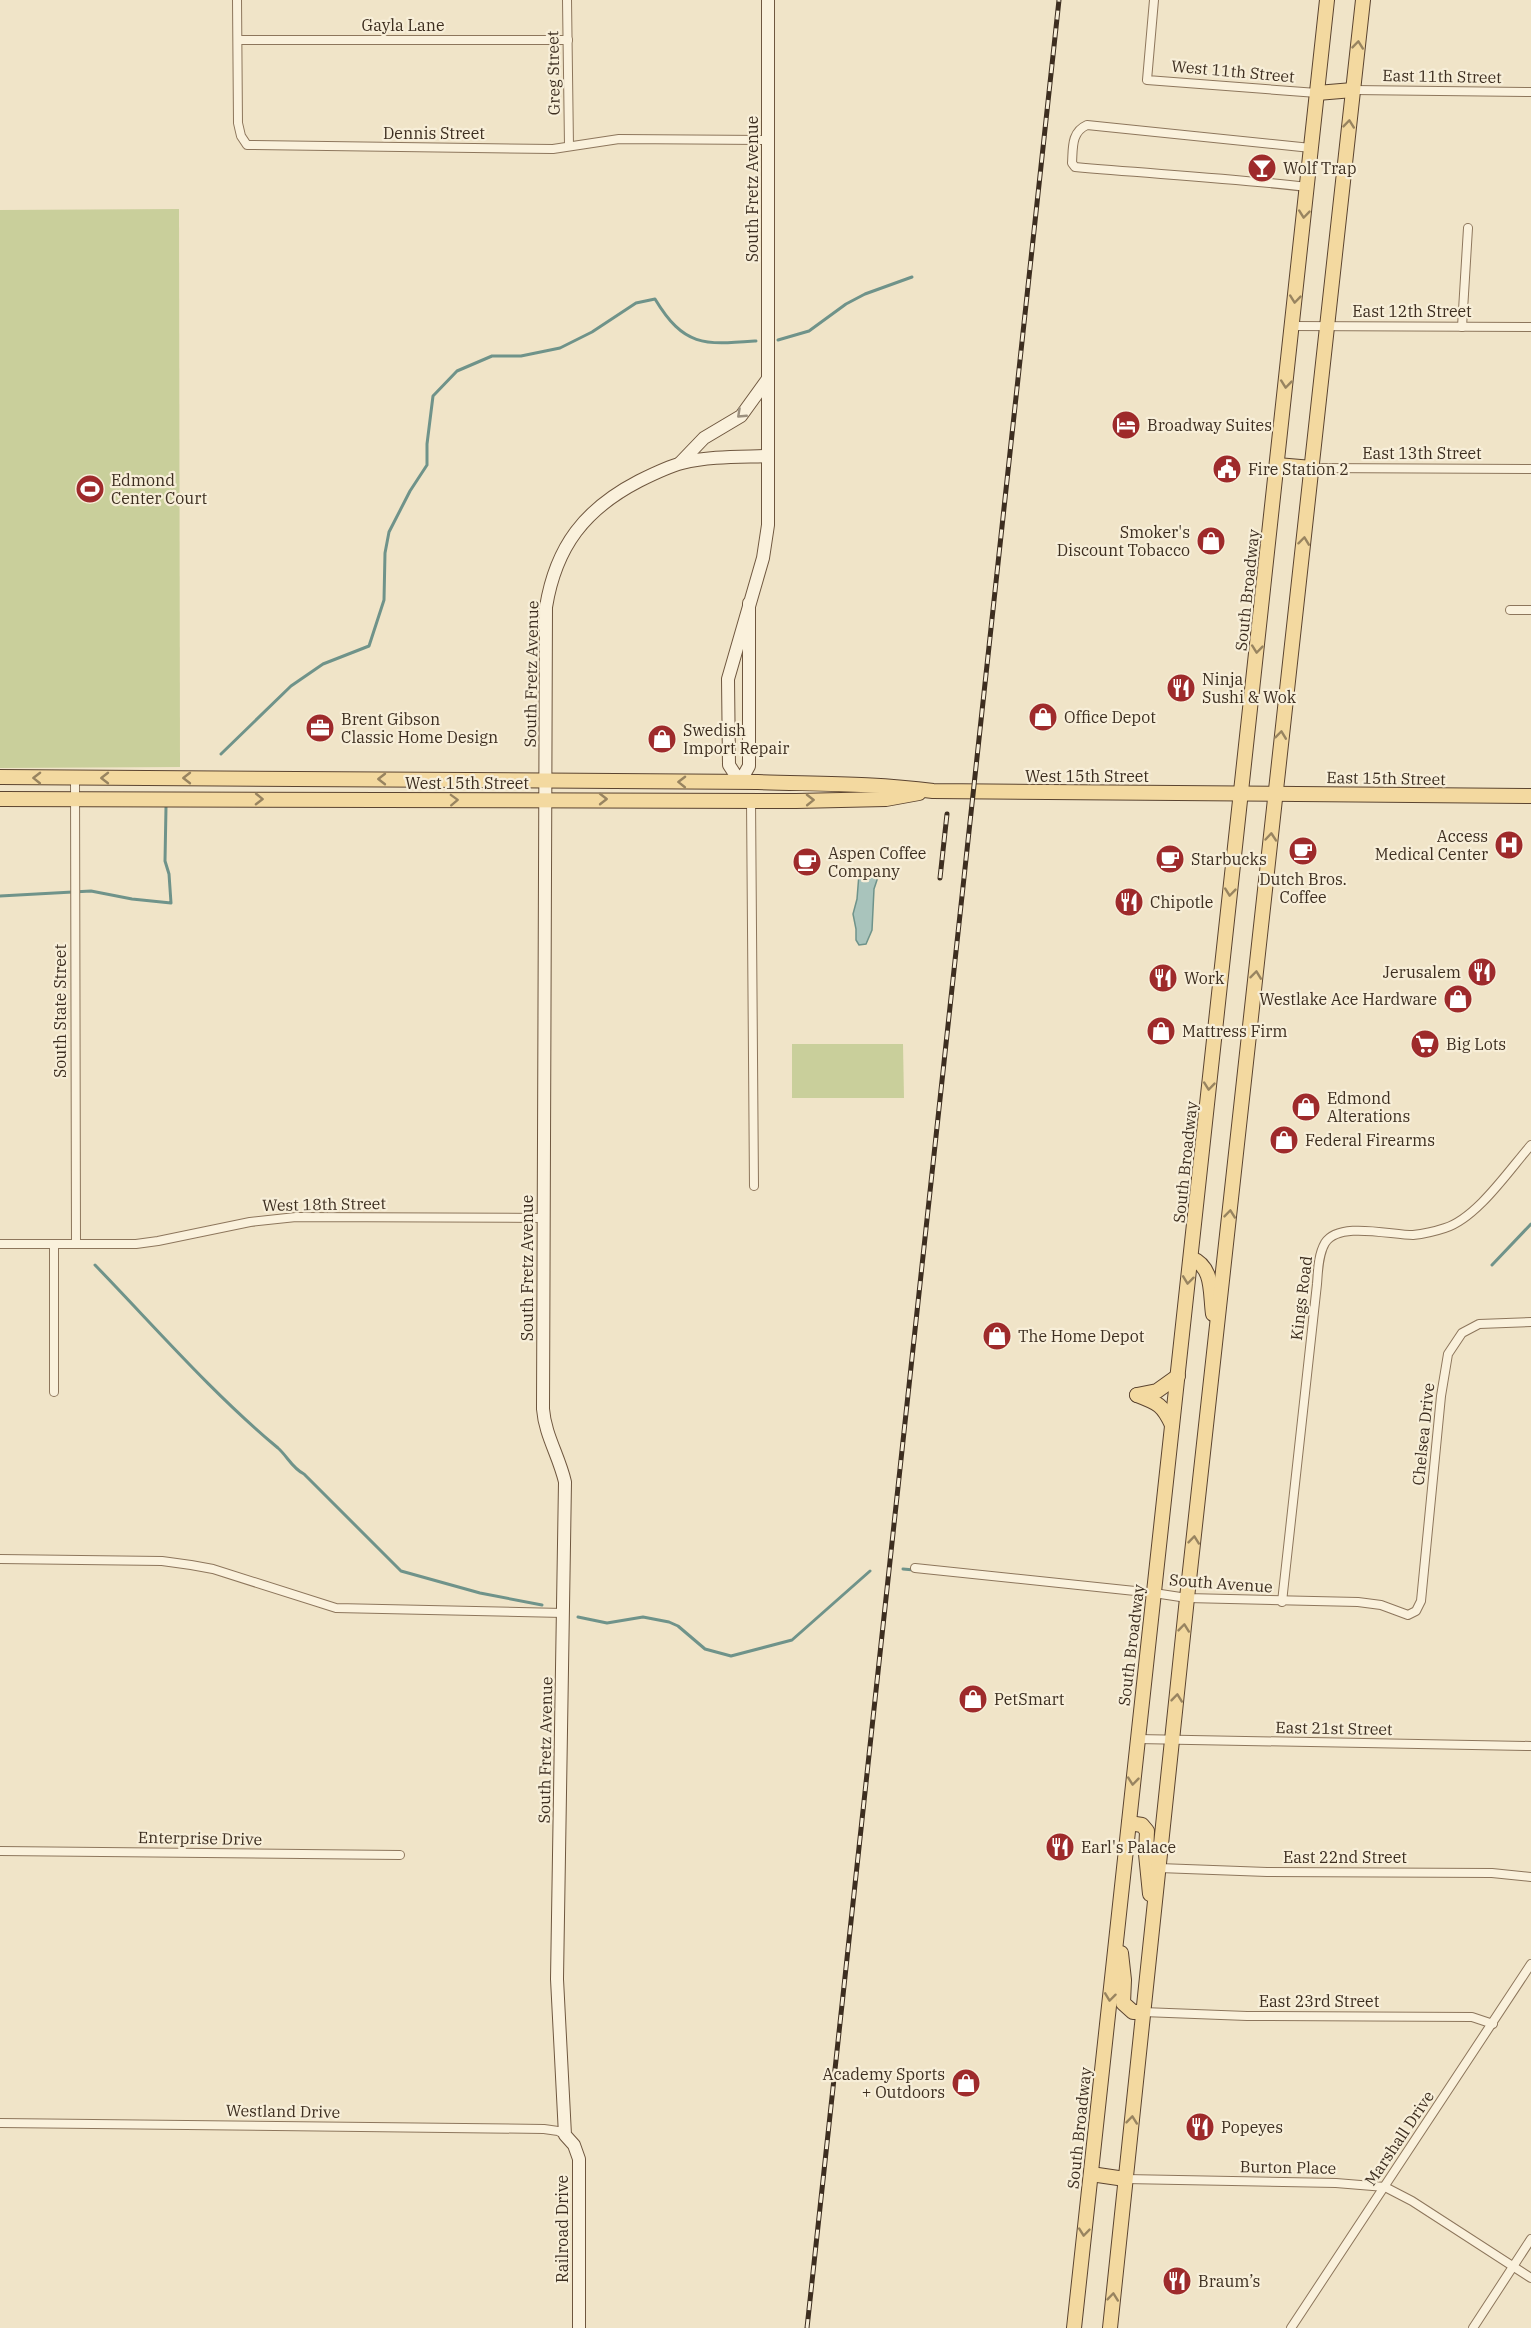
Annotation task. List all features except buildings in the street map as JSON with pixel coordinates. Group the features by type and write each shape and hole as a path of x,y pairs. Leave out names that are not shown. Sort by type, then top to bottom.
{"main road":[{"name":"South Broadway","path":"1074,2328 1327,0"},
{"path":"1110,2328 1187,1599 1363,0"},
{"path":"1317,93 1353,90"},
{"path":"1277,465 1312,468"},
{"name":"West 15th Street","path":"0,777 740,782 893,786 933,791 1241,793"},
{"path":"740,782 752,800"},
{"name":"West 15th Street","path":"0,799 886,799 933,791"},
{"name":"East 15th Street","path":"1241,793 1531,796"},
{"path":"1191,1258 1204,1265 1209,1272 1216,1334"},
{"path":"1173,1426 1165,1409 1137,1395 1156,1391 1178,1376"},
{"path":"1129,1823 1142,1825 1147,1831 1146,1854 1153,1923"},
{"path":"1118,1930 1125,1980 1123,2003 1133,2012 1143,2012"},
{"path":"1091,2174 1125,2179"}],"street":[{"name":"Dennis Street","path":"237,0 238,123 241,136 247,145 553,149 619,139 768,140"},
{"name":"Greg Street","path":"567,0 569,146"},
{"name":"South Fretz Avenue","path":"749,603 749,766 740,782 729,765 728,679 749,603 763,558 767,530 768,0"},
{"name":"West 11th Street","path":"1155,0 1147,80 1317,93"},
{"name":"Gayla Lane","path":"238,40 568,40"},
{"name":"East 11th Street","path":"1353,90 1531,92"},
{"path":"1307,187 1076,167 1072,163 1074,138 1080,128 1087,125 1311,148"},
{"path":"1462,327 1468,228"},
{"name":"East 12th Street","path":"1292,326 1531,327"},
{"name":"South Fretz Avenue","path":"680,463 704,438 741,416 768,379"},
{"name":"South Fretz Avenue","path":"566,2134 557,1979 565,1482 556,1452 547,1434 543,1409 546,608 557,563 580,525 595,508 618,492 656,472 680,463 707,458 768,456"},
{"name":"East 13th Street","path":"1312,468 1531,469"},
{"path":"1510,610 1531,610"},
{"name":"South State Street","path":"75,778 76,1244"},
{"path":"752,800 754,1186"},
{"name":"Kings Road","path":"1282,1602 1320,1256 1325,1242 1338,1232 1354,1230 1415,1235 1447,1228 1478,1208 1531,1145"},
{"name":"West 18th Street","path":"0,1244 136,1244 250,1222 296,1217 543,1218"},
{"path":"54,1244 54,1392"},
{"name":"Chelsea Drive","path":"1416,1611 1421,1601 1441,1395 1448,1354 1462,1333 1479,1324 1531,1322"},
{"path":"0,1559 162,1561 191,1565 213,1569 336,1608 563,1613"},
{"name":"South Avenue","path":"915,1569 1154,1593 1187,1599 1358,1602 1381,1605 1408,1615 1416,1611"},
{"name":"East 21st Street","path":"1137,1738 1531,1746"},
{"name":"Enterprise Drive","path":"0,1851 400,1855"},
{"name":"East 22nd Street","path":"1159,1868 1256,1872 1492,1873 1531,1877"},
{"name":"Marshall Drive","path":"1291,2328 1531,1964"},
{"name":"East 23rd Street","path":"1143,2012 1247,2016 1472,2017 1493,2024"},
{"name":"Westland Drive","path":"0,2123 544,2129 566,2134"},
{"name":"Railroad Drive","path":"566,2134 574,2145 579,2159 579,2328"},
{"name":"Burton Place","path":"1125,2179 1346,2183 1385,2187 1412,2200 1531,2278"},
{"path":"1473,2328 1531,2239"}],"green space":[{"name":"Edmond Center Court","path":"179,209 180,767 0,768 0,210"},
{"path":"792,1044 903,1044 904,1098 792,1098"}],"water":[{"path":"864,868 872,868 877,880 874,889 872,930 866,944 859,945 856,940 853,914 859,874"}],"waterway":[{"path":"778,340 809,331 846,304 865,294 912,277"},
{"path":"221,754 291,686 323,664 369,646 384,600 385,553 389,532 410,491 427,465 427,444 433,396 457,371 492,356 521,356 560,348 592,332 636,303 655,299 676,326 697,340 722,343 756,341"},
{"path":"0,896 91,891 132,899 171,903 169,874 165,861 166,807"},
{"path":"1492,1265 1531,1224"},
{"path":"95,1265 207,1382 278,1448 296,1469 304,1474 401,1571 480,1593 542,1605"},
{"path":"903,1569 914,1570"},
{"path":"578,1617 607,1623 643,1617 669,1622 678,1626 705,1649 731,1656 792,1640 870,1571"}],"railway":[{"path":"807,2328 1059,0"},
{"path":"940,878 947,814"}],"place":[{"name":"Wolf Trap","path":"1262,168"},
{"name":"Broadway Suites","path":"1126,425"},
{"name":"Fire Station 2","path":"1227,469"},
{"name":"Edmond Center Court","path":"90,489"},
{"name":"Smoker's Discount Tobacco","path":"1211,541"},
{"name":"Ninja Sushi & Wok","path":"1181,688"},
{"name":"Office Depot","path":"1043,717"},
{"name":"Brent Gibson Classic Home Design","path":"320,728"},
{"name":"Swedish Import Repair","path":"662,739"},
{"name":"Access Medical Center","path":"1509,845"},
{"name":"Dutch Bros. Coffee","path":"1303,851"},
{"name":"Starbucks","path":"1170,859"},
{"name":"Aspen Coffee Company","path":"807,862"},
{"name":"Chipotle","path":"1129,902"},
{"name":"Jerusalem","path":"1482,972"},
{"name":"Work","path":"1163,978"},
{"name":"Westlake Ace Hardware","path":"1458,999"},
{"name":"Mattress Firm","path":"1161,1031"},
{"name":"Big Lots","path":"1425,1044"},
{"name":"Edmond Alterations","path":"1306,1107"},
{"name":"Federal Firearms","path":"1284,1140"},
{"name":"The Home Depot","path":"997,1336"},
{"name":"PetSmart","path":"973,1699"},
{"name":"Earl's Palace","path":"1060,1847"},
{"name":"Academy Sports + Outdoors","path":"966,2083"},
{"name":"Popeyes","path":"1200,2127"},
{"name":"Braum’s","path":"1177,2281"}]}
